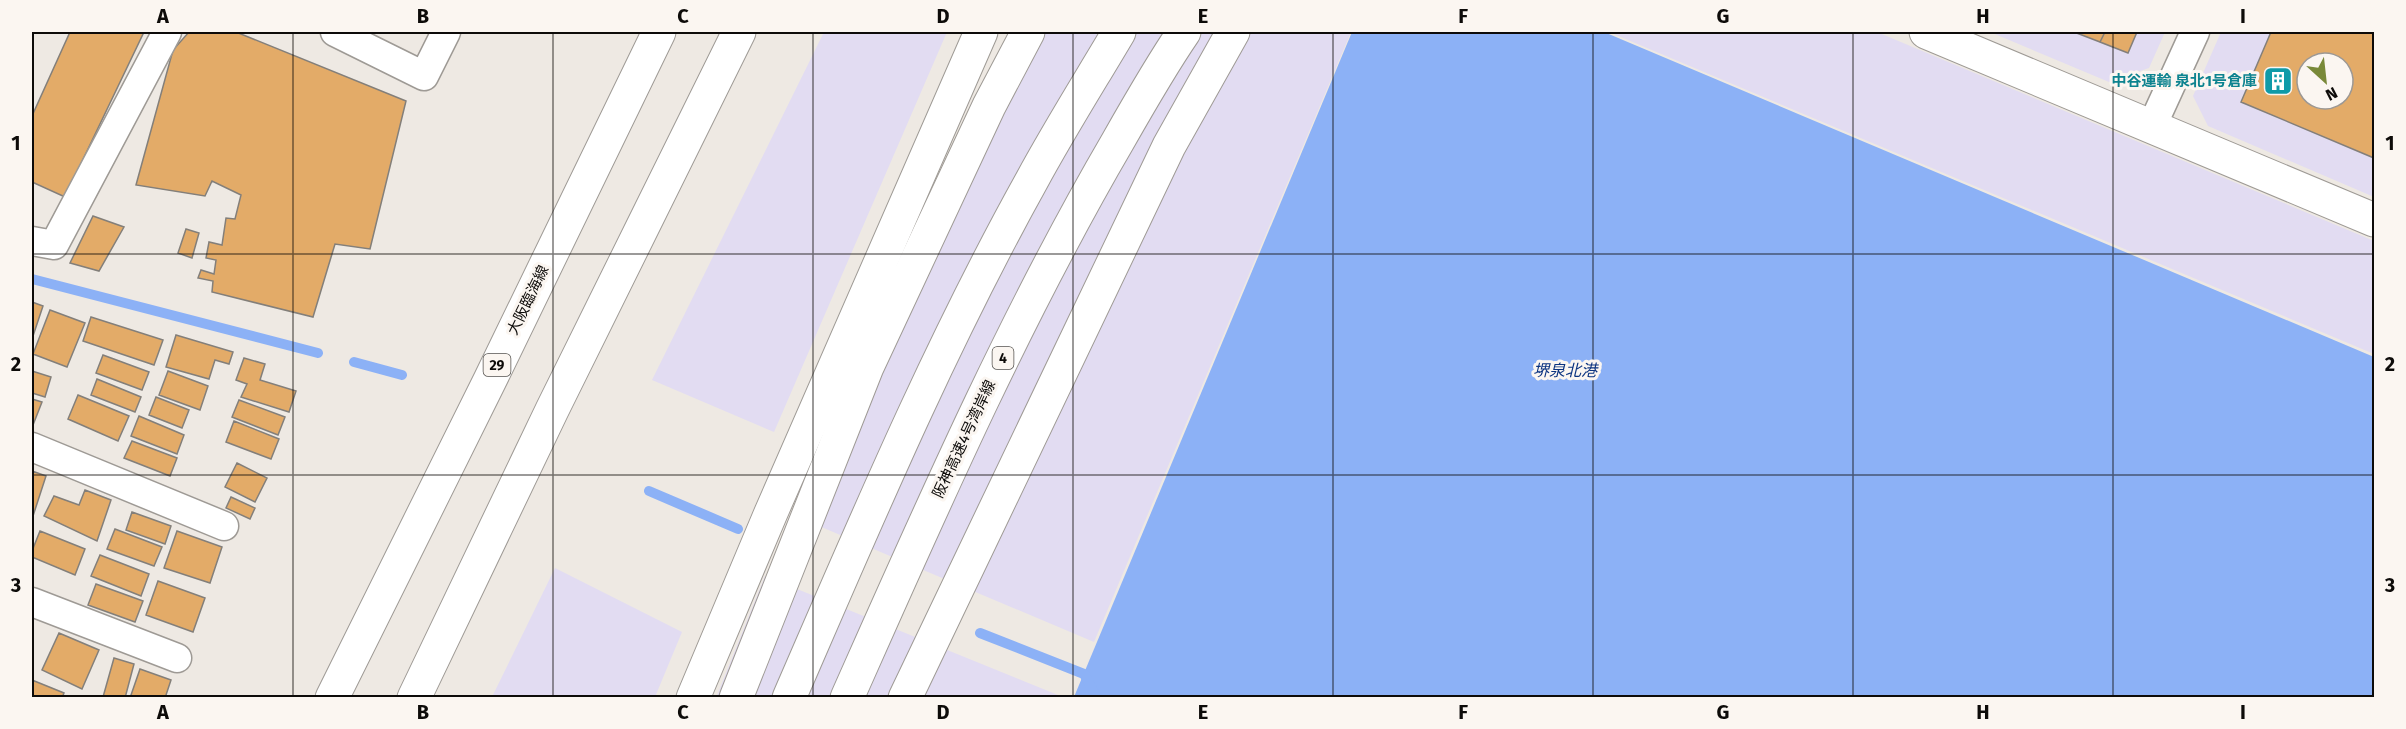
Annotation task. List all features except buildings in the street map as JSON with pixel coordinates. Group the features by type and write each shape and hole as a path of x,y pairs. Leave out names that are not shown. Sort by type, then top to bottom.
{"main road":[{"name":"大阪臨海線","path":"332,698 659,32"},
{"path":"414,698 546,420 739,32"},
{"path":"693,698 770,514 981,32"},
{"path":"736,698 867,367 989,106 1028,32"},
{"path":"789,698 870,510 948,343 1031,181 1119,32"},
{"name":"阪神高速4号湾岸線","path":"848,698 921,532 997,369 1078,208 1184,32"},
{"path":"905,698 1169,146 1233,32"},
{"path":"1926,32 2374,220"}],"street":[{"path":"32,241 54,245 167,32"},
{"path":"335,32 424,76 446,32"},
{"path":"2152,126 2194,32"},
{"path":"32,447 224,526"},
{"path":"32,602 177,658"}],"shaded area":[{"path":"824,32 947,32 774,432 652,380"},
{"path":"1008,32 1351,32 1094,642 800,518"},
{"path":"1609,32 1877,32 2374,241 2374,354"},
{"path":"1990,32 2165,32 2149,68 2109,82"},
{"path":"2221,32 2374,32 2374,197 2208,126 2193,96"},
{"path":"555,568 682,632 655,697 492,697"},
{"path":"765,576 1063,697 716,698"}],"water":[{"name":"堺泉北港","path":"1352,32 1604,32 2374,357 2374,697 1074,697"}],"waterway":[{"path":"32,279 318,353"},
{"path":"354,362 402,375"},
{"path":"649,491 738,529"},
{"path":"980,633 1084,674 1097,698"}],"place":[{"name":"中谷運輸 泉北1号倉庫","path":"2278,81"}]}
